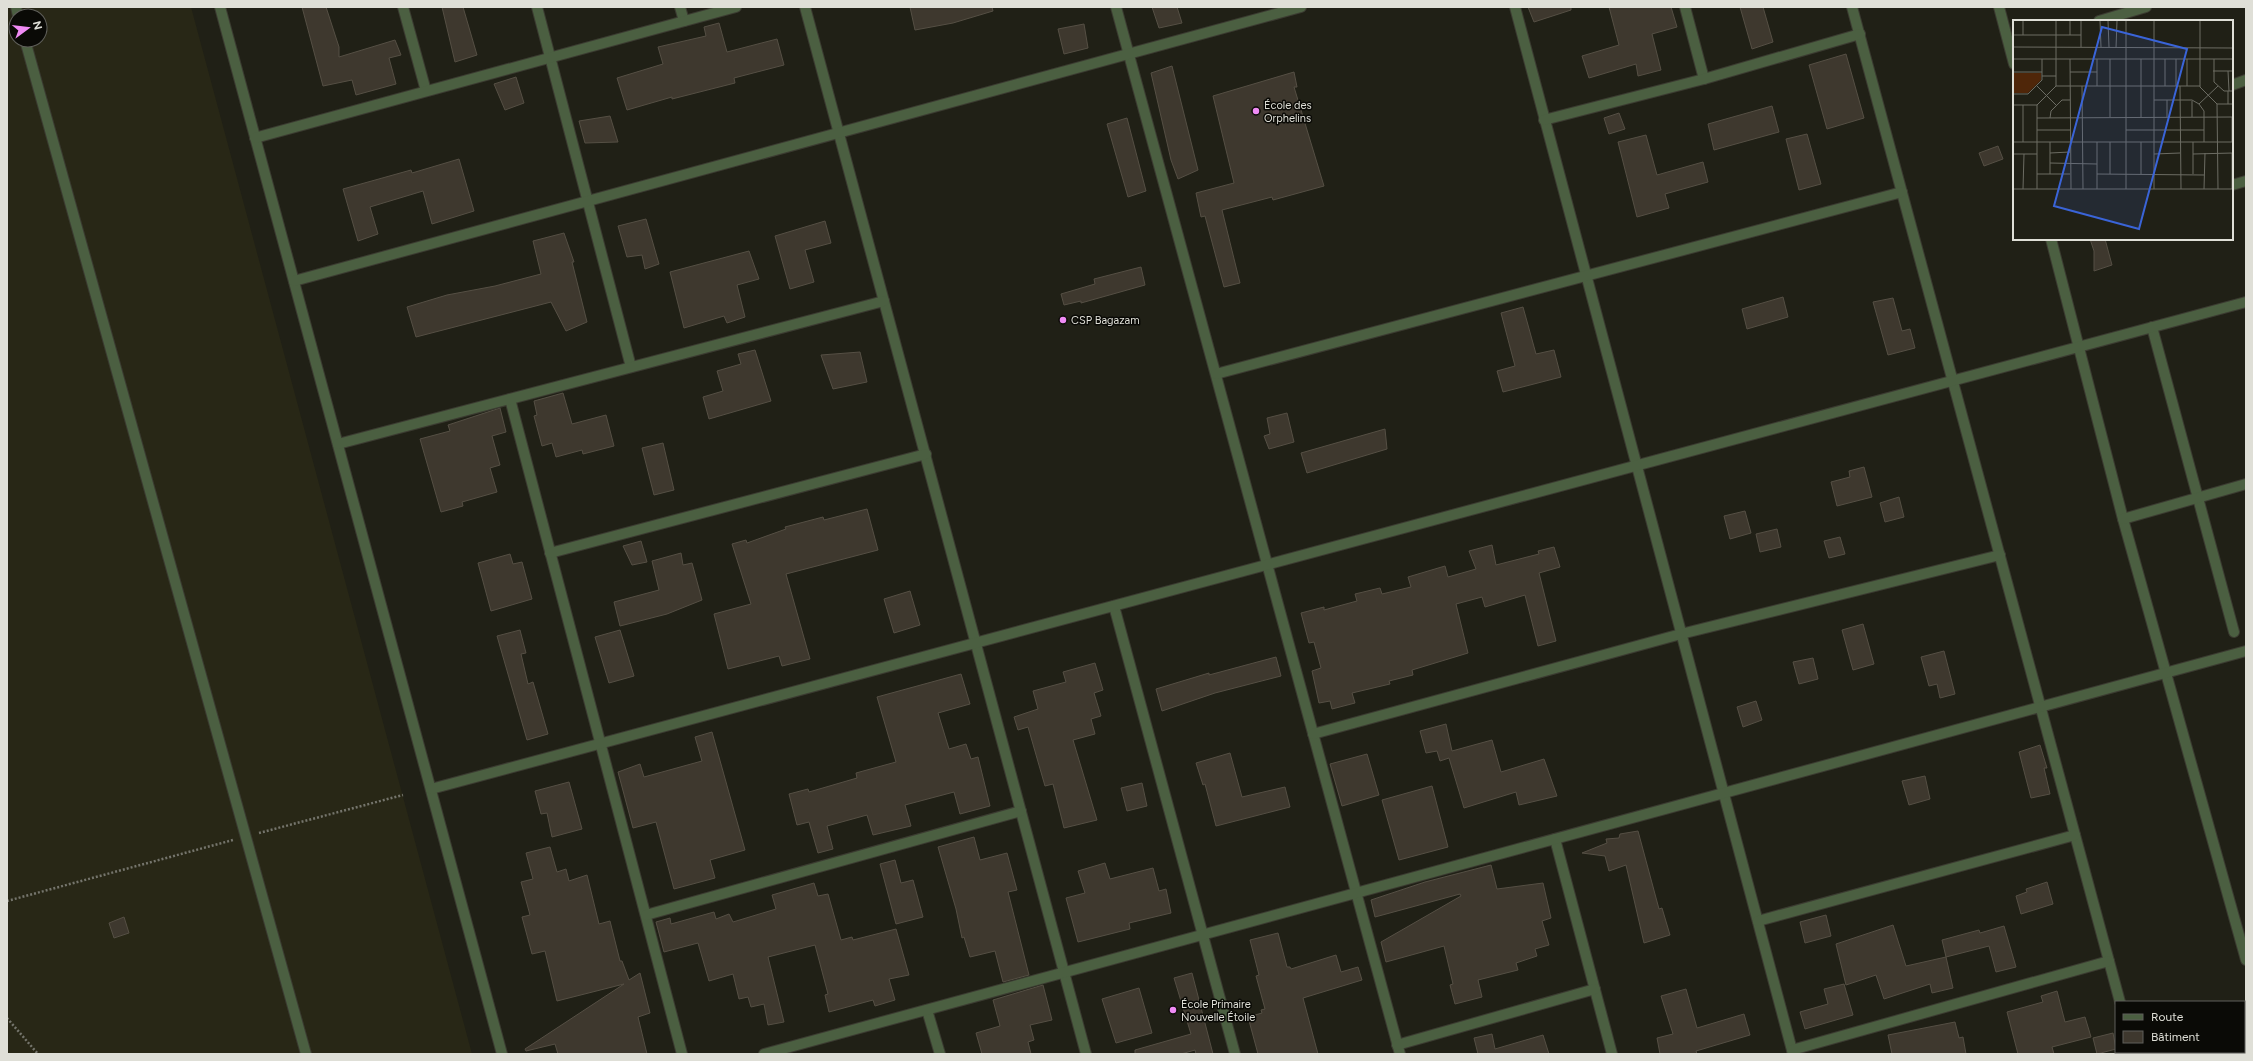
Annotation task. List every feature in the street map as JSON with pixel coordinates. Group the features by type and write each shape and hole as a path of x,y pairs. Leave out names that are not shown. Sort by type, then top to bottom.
{"street":[{"path":"220,7 502,1054"},
{"path":"403,7 426,91"},
{"path":"537,7 631,367"},
{"path":"680,7 684,21"},
{"path":"255,138 736,7"},
{"path":"805,7 1086,1054"},
{"path":"1116,7 1398,1050 1595,989"},
{"path":"294,281 1301,7"},
{"path":"1514,7 1792,1052 2109,961"},
{"path":"1685,7 1704,79"},
{"path":"1852,7 2120,1001"},
{"path":"1999,7 2012,47"},
{"path":"2102,20 2146,7"},
{"path":"1544,120 1704,79 1860,34"},
{"path":"27,48 306,1054"},
{"path":"2233,84 2246,80"},
{"path":"2233,185 2246,181"},
{"path":"1216,374 1902,192"},
{"path":"2052,240 2123,519 2246,960"},
{"path":"338,444 884,301"},
{"path":"431,789 2246,302"},
{"path":"2152,327 2199,497 2234,632"},
{"path":"510,399 682,1054"},
{"path":"550,553 926,454"},
{"path":"2123,519 2246,484"},
{"path":"1313,734 1681,634 2000,555"},
{"path":"1114,606 1235,1054"},
{"path":"764,1054 2246,651"},
{"path":"646,915 1021,811"},
{"path":"1758,921 2075,835"},
{"path":"1556,839 1612,1054"},
{"path":"927,1010 940,1054"}],"path":[{"path":"7,901 403,795"},
{"path":"7,1018 38,1054"}],"shaded area":[{"path":"7,7 191,7 472,1054 7,1054"}],"building":[{"path":"302,7 326,7 339,47 339,57 395,40 401,55 389,58 396,84 356,95 352,80 323,86"},
{"path":"442,7 463,7 477,55 455,62"},
{"path":"910,7 992,7 993,11 953,23 915,30"},
{"path":"1152,7 1177,7 1182,23 1159,28"},
{"path":"1528,7 1571,7 1571,10 1534,22"},
{"path":"1609,7 1671,7 1677,27 1652,34 1661,70 1638,76 1636,64 1589,78 1582,56 1619,45"},
{"path":"1740,7 1763,7 1773,42 1752,49"},
{"path":"719,23 727,52 777,39 784,65 734,78 735,83 672,99 672,97 627,110 617,78 663,64 658,47 706,36 704,27"},
{"path":"1084,24 1088,48 1064,54 1058,29"},
{"path":"1846,54 1864,118 1827,129 1809,65"},
{"path":"1172,66 1198,170 1178,179 1171,160 1151,73"},
{"path":"1294,72 1297,87 1294,87 1324,186 1273,200 1272,197 1222,210 1240,283 1224,287 1205,216 1201,217 1196,193 1234,183 1213,96"},
{"path":"516,77 524,103 505,110 494,84"},
{"path":"1772,106 1779,132 1714,150 1708,124"},
{"path":"1619,113 1625,129 1609,134 1604,118"},
{"path":"610,116 618,142 585,143 579,121"},
{"path":"1127,118 1146,191 1128,197 1107,124"},
{"path":"1807,134 1821,184 1799,190 1786,139"},
{"path":"1646,135 1657,175 1703,162 1708,182 1665,194 1669,208 1637,217 1618,142"},
{"path":"1998,146 2003,159 1984,166 1979,153"},
{"path":"459,159 474,211 432,224 423,191 370,207 378,234 358,241 343,189 411,170 412,173"},
{"path":"646,219 659,264 645,269 642,255 627,257 618,226"},
{"path":"825,221 831,243 805,250 814,282 790,289 775,236"},
{"path":"564,233 574,262 572,262 587,322 566,331 551,302 416,337 407,307 447,295 495,286 541,274 533,241"},
{"path":"2090,240 2105,240 2112,265 2094,271 2094,251"},
{"path":"749,251 759,279 737,285 745,317 727,323 724,316 684,328 670,272"},
{"path":"1141,267 1145,285 1081,303 1081,301 1064,305 1061,294 1095,284 1094,279"},
{"path":"1783,297 1788,317 1747,329 1742,309"},
{"path":"1893,298 1902,331 1910,329 1915,348 1888,355 1873,302"},
{"path":"1523,307 1536,354 1554,350 1561,377 1503,392 1497,371 1515,366 1501,313"},
{"path":"755,350 771,401 709,419 703,397 723,391 717,371 741,364 738,354"},
{"path":"860,352 867,382 833,389 821,355"},
{"path":"563,393 572,424 606,415 614,446 583,454 582,450 556,457 552,443 542,446 534,416 537,415 534,401"},
{"path":"500,408 506,432 492,436 500,465 490,468 497,492 462,502 463,506 441,512 420,439 450,431 448,425"},
{"path":"1287,413 1294,442 1269,449 1264,436 1270,434 1267,418"},
{"path":"1385,429 1387,449 1307,473 1301,453"},
{"path":"663,443 674,490 654,495 642,448"},
{"path":"1864,467 1872,497 1837,506 1831,482 1850,477 1849,471"},
{"path":"1899,497 1904,517 1885,522 1880,503"},
{"path":"867,509 878,550 786,574 810,659 782,666 779,656 728,669 714,614 751,604 732,544 746,540 747,543 786,529 785,527 823,517 824,520"},
{"path":"1745,511 1751,533 1730,539 1724,516"},
{"path":"1777,529 1781,547 1760,552 1756,534"},
{"path":"1840,537 1845,554 1829,558 1824,541"},
{"path":"641,541 647,562 632,565 623,546"},
{"path":"1492,545 1496,565 1539,554 1538,551 1554,547 1560,567 1539,573 1556,641 1538,646 1525,595 1485,607 1482,597 1456,604 1468,653 1412,670 1413,675 1389,681 1390,684 1352,693 1355,703 1332,709 1330,701 1319,703 1312,671 1321,668 1314,642 1309,643 1301,613 1324,607 1324,610 1357,601 1355,594 1380,588 1382,594 1411,587 1408,577 1445,566 1448,577 1476,569 1469,551"},
{"path":"681,553 683,565 692,563 702,600 667,614 620,626 614,602 659,590 652,561"},
{"path":"510,554 513,564 522,562 532,599 491,611 478,563"},
{"path":"910,591 920,625 894,633 884,599"},
{"path":"1863,624 1874,664 1853,670 1842,630"},
{"path":"520,630 526,653 521,654 528,684 533,682 548,734 527,740 497,636"},
{"path":"620,630 634,676 609,683 595,637"},
{"path":"1944,651 1955,694 1940,698 1937,684 1929,686 1921,657"},
{"path":"1276,657 1281,676 1215,693 1162,711 1156,689 1209,673 1209,675"},
{"path":"1813,658 1818,679 1799,684 1793,662"},
{"path":"1095,663 1103,690 1094,693 1101,716 1091,719 1095,734 1073,740 1097,820 1064,828 1053,784 1045,786 1028,727 1018,730 1014,717 1038,709 1033,691 1066,682 1063,672"},
{"path":"961,674 970,704 938,713 949,749 966,744 971,759 978,757 990,806 960,814 954,792 905,805 911,826 873,835 867,815 827,826 833,849 818,853 809,822 797,825 789,794 808,789 809,792 857,778 856,773 896,762 877,697"},
{"path":"1756,701 1762,720 1743,727 1737,707"},
{"path":"1446,724 1452,751 1492,740 1501,772 1544,759 1557,796 1519,805 1516,792 1464,808 1449,758 1440,761 1437,751 1426,753 1420,731"},
{"path":"712,732 745,850 710,860 715,878 674,889 656,822 633,828 618,772 640,764 644,777 702,761 695,737"},
{"path":"2040,745 2047,768 2044,768 2050,794 2031,798 2019,752"},
{"path":"1230,753 1242,797 1285,787 1290,807 1216,826 1205,784 1203,785 1196,763"},
{"path":"1367,754 1379,795 1342,806 1330,764"},
{"path":"1925,776 1930,799 1909,805 1902,781"},
{"path":"569,782 582,829 552,837 547,813 541,814 535,791"},
{"path":"1142,783 1147,806 1127,811 1121,788"},
{"path":"1432,786 1448,847 1399,860 1382,800"},
{"path":"1638,831 1659,909 1662,908 1670,935 1644,943 1626,865 1609,871 1605,856 1582,853 1607,843 1606,839 1619,838 1620,834"},
{"path":"974,837 980,860 1007,853 1017,890 1008,892 1029,975 1003,982 995,951 970,957 964,937 962,938 956,909 938,847"},
{"path":"550,847 557,872 566,869 569,881 587,875 599,924 610,921 620,961 622,961 629,980 640,973 650,1013 638,1017 647,1054 558,1054 555,1044 526,1051 525,1049 624,984 557,1001 545,951 532,954 522,917 530,915 521,882 533,879 526,853"},
{"path":"895,860 901,883 913,880 923,917 896,924 880,864"},
{"path":"1105,863 1110,879 1153,868 1159,891 1166,889 1171,913 1129,923 1130,929 1078,942 1066,898 1085,893 1078,871"},
{"path":"1491,865 1497,889 1543,883 1551,918 1542,921 1549,945 1535,949 1537,956 1516,963 1518,970 1478,980 1482,997 1455,1004 1450,985 1453,984 1444,946 1386,962 1381,942 1461,896 1460,894 1375,917 1371,900 1425,882"},
{"path":"2047,882 2053,904 2021,914 2016,896 2027,892 2026,889"},
{"path":"814,883 818,896 828,894 841,940 852,937 853,940 896,929 909,975 889,979 895,1000 875,1006 873,1000 829,1012 825,995 828,994 815,945 768,957 784,1022 768,1025 764,1004 751,1007 748,997 739,999 733,974 709,981 698,943 664,952 656,922 670,918 671,924 714,912 716,919 729,914 733,922 776,909 772,895"},
{"path":"1826,915 1831,936 1805,943 1800,922"},
{"path":"124,917 129,933 114,938 109,923"},
{"path":"1893,925 1906,966 1946,957 1953,988 1932,993 1930,984 1884,999 1876,975 1846,985 1836,944"},
{"path":"2004,926 2016,967 1996,972 1989,946 1946,957 1942,940 1979,930 1980,933"},
{"path":"1278,933 1287,967 1290,967 1291,969 1336,955 1341,972 1358,967 1362,980 1303,998 1318,1054 1258,1054 1248,1017 1262,1013 1261,1010 1265,1009 1256,976 1259,975 1250,940"},
{"path":"1192,973 1213,1054 1196,1054 1195,1050 1181,1054 1135,1054 1135,1050 1191,1034 1174,978"},
{"path":"1844,984 1853,1015 1805,1029 1800,1012 1828,1004 1824,989"},
{"path":"1043,985 1052,1020 1030,1025 1034,1040 1028,1042 1031,1054 982,1054 976,1033 1000,1026 993,1000"},
{"path":"1139,988 1152,1033 1116,1043 1102,999"},
{"path":"1686,989 1697,1028 1744,1014 1750,1035 1696,1051 1697,1054 1660,1054 1657,1038 1673,1034 1661,996"},
{"path":"2057,991 2065,1022 2085,1017 2091,1037 2052,1047 2054,1054 2018,1054 2007,1012 2043,1002 2041,996"},
{"path":"1955,1022 1959,1038 1963,1037 1966,1054 1892,1054 1888,1035"},
{"path":"2113,1033 2115,1049 2097,1054 2093,1038"},
{"path":"1492,1034 1495,1049 1543,1035 1549,1054 1478,1054 1474,1038"}],"place":[{"name":"École des Orphelins","path":"1256,111"},
{"name":"CSP Bagazam","path":"1063,320"},
{"name":"École Primaire Nouvelle Étoile","path":"1173,1010"}]}
